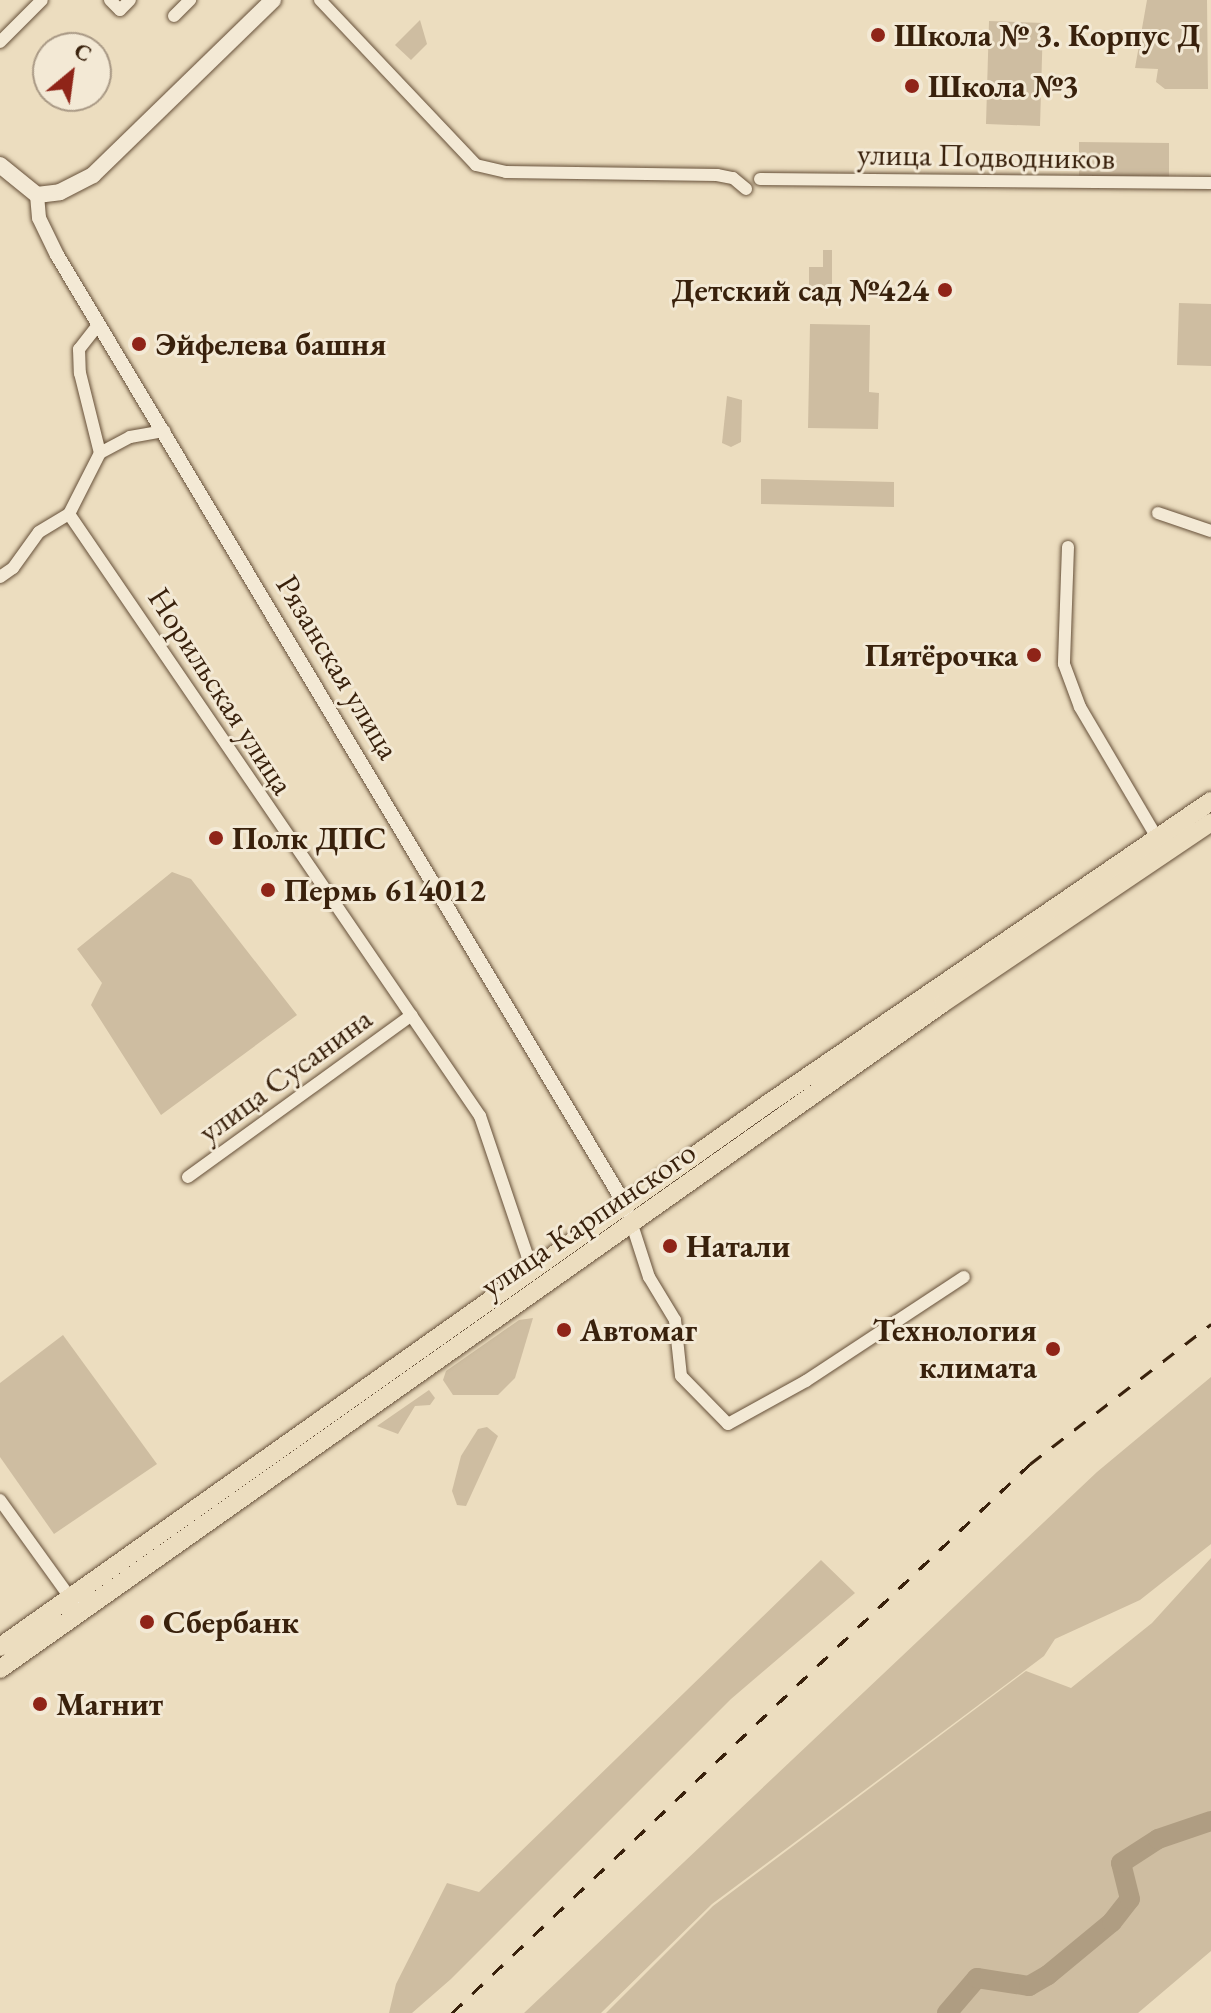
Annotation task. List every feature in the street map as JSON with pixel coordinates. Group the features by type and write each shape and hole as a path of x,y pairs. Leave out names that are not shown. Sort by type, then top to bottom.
{"main road":[{"path":"0,165 37,195 60,192 93,175 273,0"},
{"name":"улица Карпинского","path":"340,1418 537,1270 790,1114 1162,845 1211,801"},
{"name":"улица Карпинского","path":"0,1669 76,1605 629,1214 777,1098 1162,845 1211,822"},
{"path":"777,1098 774,1113 790,1114"},
{"name":"улица Карпинского","path":"0,1647 76,1605"}],"street":[{"path":"0,42 42,0"},
{"path":"110,0 120,10 130,0"},
{"path":"174,16 190,0"},
{"path":"320,0 476,165 506,172 717,175 733,178 746,189"},
{"name":"улица Подводников","path":"760,179 1211,183"},
{"name":"Рязанская улица","path":"37,195 39,218 98,325 629,1214"},
{"path":"98,325 79,349 80,373 100,453"},
{"path":"0,577 13,568 39,532 69,514 100,453 130,437 164,431"},
{"path":"1158,513 1211,531"},
{"name":"Норильская улица","path":"69,514 290,844 480,1116 527,1255 537,1270"},
{"path":"1068,547 1064,664 1080,707 1162,845"},
{"name":"улица Сусанина","path":"188,1177 412,1015"},
{"path":"629,1214 649,1277 675,1320 681,1376 728,1424 806,1381 964,1277"},
{"path":"0,1500 76,1605"}],"shaded area":[{"path":"1147,0 1207,0 1208,89 1165,89 1156,82 1158,69 1135,68"},
{"path":"420,20 427,44 411,60 395,45"},
{"path":"989,21 1043,23 1040,126 986,124"},
{"path":"1079,142 1169,143 1169,178 1079,176"},
{"path":"823,250 832,250 832,292 827,298 809,298 809,267 823,267"},
{"path":"1179,303 1211,304 1211,366 1177,365"},
{"path":"810,324 870,325 869,392 879,393 878,429 808,428"},
{"path":"727,396 742,400 741,442 731,447 722,443"},
{"path":"761,479 894,482 894,507 761,504"},
{"path":"172,872 191,879 297,1015 161,1115 91,1005 102,983 77,949"},
{"path":"533,1318 515,1378 498,1395 453,1395 443,1380 446,1371 519,1320"},
{"path":"63,1335 157,1464 54,1534 0,1457 0,1383"},
{"path":"1211,1377 1211,1544 1140,1600 1055,1639 1044,1656 712,1904 601,2013 524,2013 1097,1472"},
{"path":"429,1390 435,1398 430,1405 415,1406 398,1434 377,1426"},
{"path":"487,1427 498,1436 466,1506 457,1505 452,1491 461,1456 478,1429"},
{"path":"1211,1558 1211,1951 1138,2013 606,2013 713,1906 1026,1671 1071,1688 1152,1623"},
{"path":"821,1560 855,1593 731,1699 451,1979 412,2013 389,2013 396,1984 447,1883 479,1892"}],"waterway":[{"path":"947,2013 977,1978 1029,1986 1048,1975 1112,1922 1130,1899 1121,1863 1158,1839 1211,1821"}],"railway":[{"path":"452,2013 1030,1464 1211,1324"}],"place":[{"name":"Школа № 3. Корпус Д","path":"878,35"},
{"name":"Школа №3","path":"912,86"},
{"name":"Детский сад №424","path":"945,290"},
{"name":"Эйфелева башня","path":"139,344"},
{"name":"Пятёрочка","path":"1034,655"},
{"name":"Полк ДПС","path":"216,838"},
{"name":"Пермь 614012","path":"268,890"},
{"name":"Натали","path":"670,1246"},
{"name":"Автомаг","path":"564,1330"},
{"name":"Технология климата","path":"1053,1349"},
{"name":"Сбербанк","path":"147,1622"},
{"name":"Магнит","path":"40,1704"}]}
